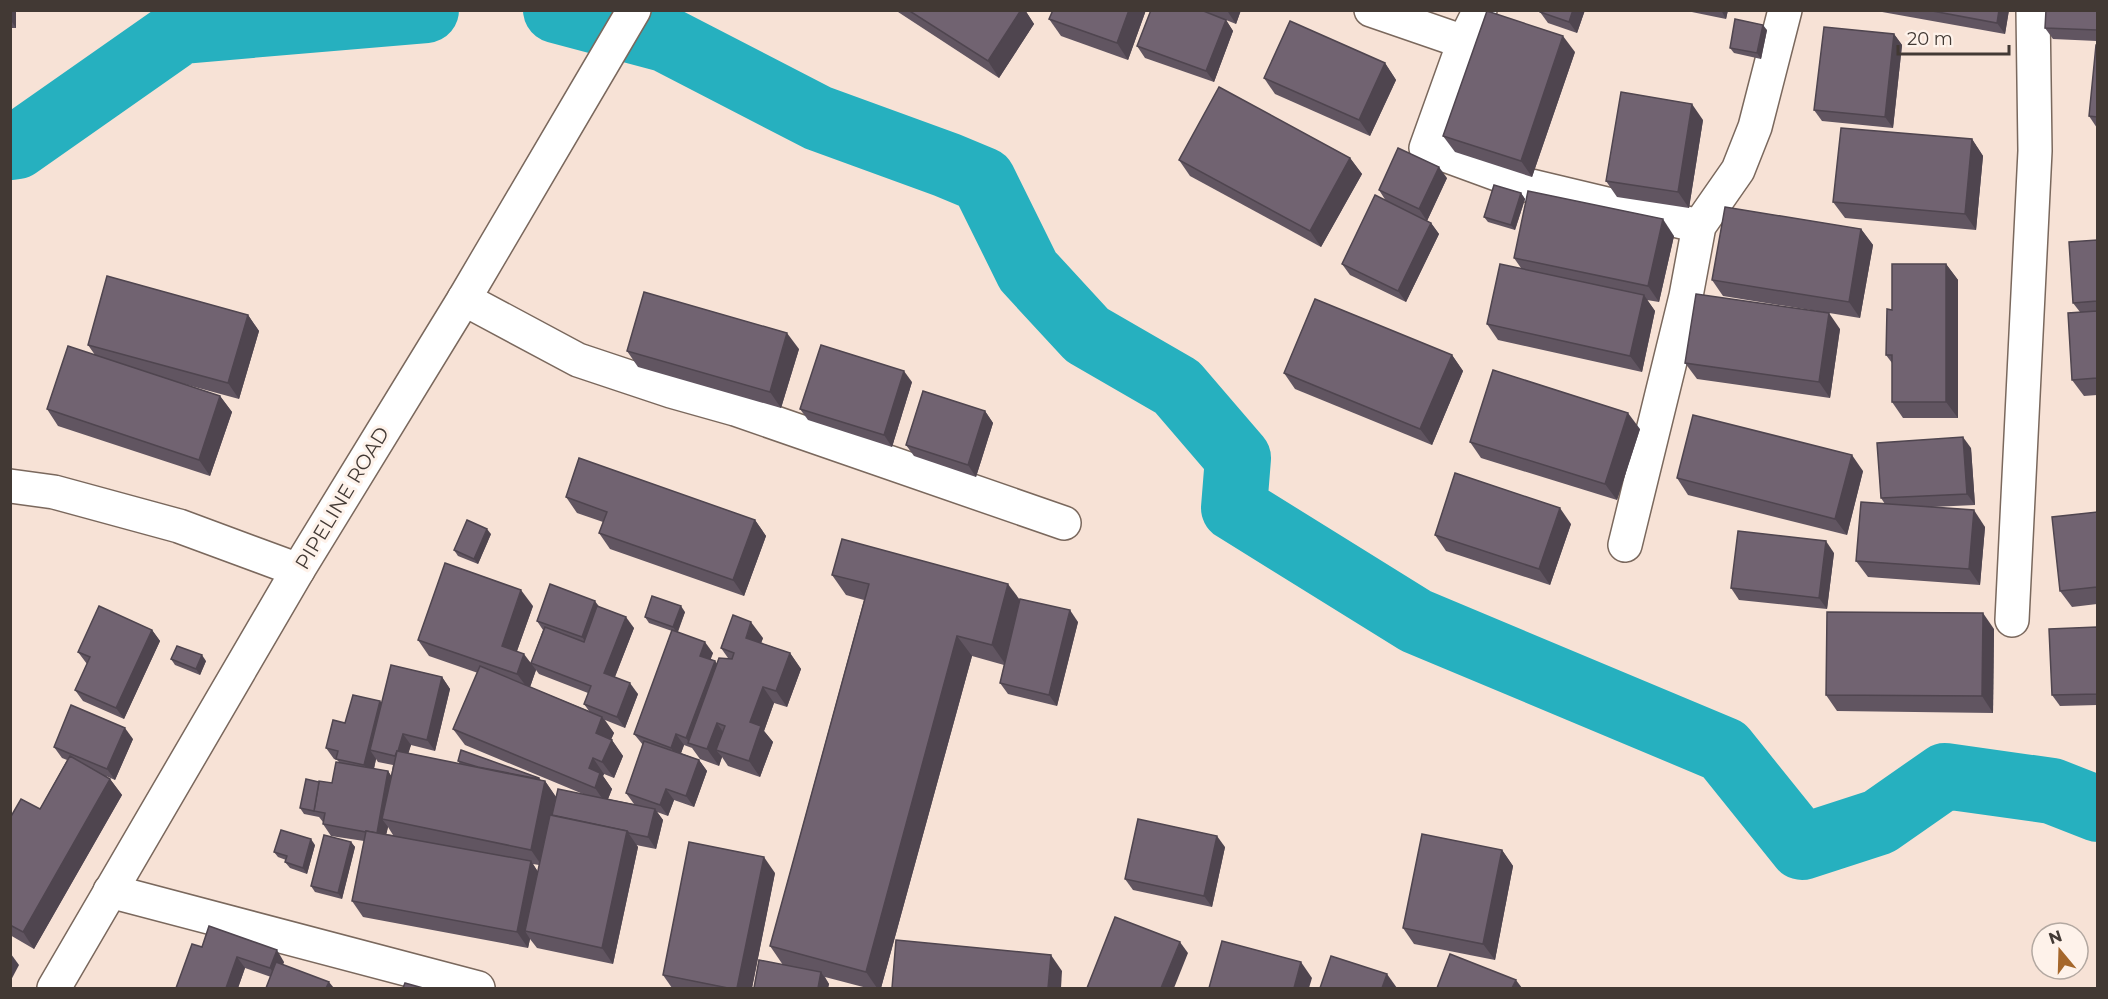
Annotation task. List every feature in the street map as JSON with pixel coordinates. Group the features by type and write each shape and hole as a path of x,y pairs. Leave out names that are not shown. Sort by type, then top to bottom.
{"street":[{"name":"PIPELINE ROAD","path":"54,988 298,570 464,299 634,10"},
{"path":"1371,10 1464,42"},
{"path":"1480,10 1464,42 1426,148 1527,185 1699,226"},
{"path":"1625,545 1686,296 1699,226 1738,170 1755,127 1785,10"},
{"path":"2012,620 2035,151 2033,10"},
{"path":"464,299 578,360 671,391 735,409 1064,523"},
{"path":"10,486 54,492 180,526 298,570"},
{"path":"110,891 478,988"}],"building":[{"path":"908,10 1021,10 988,61"},
{"path":"1053,10 1129,10 1117,43 1049,19"},
{"path":"1151,10 1201,10 1226,20 1206,71 1137,46"},
{"path":"1540,10 1573,10 1569,22 1540,12"},
{"path":"1927,10 1999,10 1997,23"},
{"path":"2046,10 2097,10 2097,30 2045,28"},
{"path":"1487,11 1563,36 1521,161 1443,136"},
{"path":"1735,19 1763,25 1757,53 1730,48"},
{"path":"1290,21 1385,63 1359,120 1264,78"},
{"path":"1824,27 1894,34 1885,117 1814,110"},
{"path":"2097,45 2097,117 2089,116"},
{"path":"1219,87 1350,158 1310,231 1179,160"},
{"path":"1621,92 1692,104 1678,192 1606,181"},
{"path":"1841,128 1972,139 1965,214 1833,202"},
{"path":"1398,148 1439,167 1419,209 1379,190"},
{"path":"1494,185 1521,193 1511,225 1484,217"},
{"path":"1528,191 1663,219 1648,286 1514,258"},
{"path":"1375,195 1431,223 1398,291 1342,264"},
{"path":"1725,207 1861,229 1849,302 1712,280"},
{"path":"2097,240 2097,301 2073,303 2069,242"},
{"path":"1500,264 1644,295 1630,356 1487,324"},
{"path":"1892,264 1946,264 1946,402 1892,402 1892,355 1886,355 1887,309 1892,310"},
{"path":"107,276 248,315 228,383 88,345"},
{"path":"644,292 787,333 770,392 627,351"},
{"path":"1696,294 1829,313 1819,382 1685,363"},
{"path":"1315,299 1452,355 1420,429 1284,373"},
{"path":"2097,311 2097,378 2072,380 2068,313"},
{"path":"821,345 904,371 884,435 800,409"},
{"path":"68,346 220,396 199,460 47,409"},
{"path":"1493,370 1628,413 1605,484 1470,442"},
{"path":"923,391 985,411 968,465 906,445"},
{"path":"1693,415 1852,455 1835,519 1677,478"},
{"path":"1963,437 1967,494 1881,498 1877,443"},
{"path":"579,458 755,520 733,580 599,533 607,512 566,497"},
{"path":"1455,473 1560,508 1539,569 1435,535"},
{"path":"1861,502 1974,510 1969,569 1856,561"},
{"path":"2097,512 2097,587 2060,591 2052,517"},
{"path":"467,520 487,529 474,559 454,550"},
{"path":"1738,531 1826,541 1819,598 1731,588"},
{"path":"842,539 1008,584 992,645 957,636 866,972 770,946 869,584 832,575"},
{"path":"445,563 521,590 502,646 524,654 517,674 418,640"},
{"path":"550,584 595,601 582,637 537,621"},
{"path":"652,596 681,606 673,627 645,617"},
{"path":"1020,599 1070,610 1049,695 1000,683"},
{"path":"99,606 152,630 116,708 75,690 90,657 78,652"},
{"path":"597,606 626,617 604,673 630,683 617,717 584,704 591,686 531,663 545,627 584,642"},
{"path":"1827,612 1983,613 1982,696 1826,695"},
{"path":"733,615 751,622 746,638 790,653 776,691 763,687 750,722 761,726 749,761 716,750 725,726 717,723 707,749 688,743 719,658 732,659 734,653 721,648"},
{"path":"2097,627 2097,694 2052,695 2049,629"},
{"path":"672,630 705,642 700,656 715,661 686,738 676,734 671,748 634,734"},
{"path":"177,646 202,655 196,669 171,659"},
{"path":"391,665 442,677 427,740 403,734 395,756 370,750"},
{"path":"480,666 602,717 596,733 612,740 602,762 593,758 589,768 600,773 595,788 453,729"},
{"path":"353,695 380,701 364,765 336,759 338,751 326,748 333,720 345,723"},
{"path":"71,705 125,728 107,769 54,747"},
{"path":"644,741 699,760 686,796 666,789 660,805 626,793"},
{"path":"461,750 539,778 539,779 458,761"},
{"path":"397,751 545,781 531,850 382,819"},
{"path":"70,756 110,779 23,932 10,925 10,818 21,799 40,809"},
{"path":"336,762 388,771 377,833 323,824 325,813 314,811 319,781 332,783"},
{"path":"306,779 319,782 314,811 300,808"},
{"path":"558,789 655,809 648,837 552,815"},
{"path":"550,815 627,831 602,948 525,931"},
{"path":"1138,819 1217,836 1204,896 1125,879"},
{"path":"281,830 311,839 303,868 285,862 287,856 274,852"},
{"path":"366,831 531,861 517,932 352,901"},
{"path":"1422,834 1502,850 1483,944 1403,928"},
{"path":"324,835 351,842 338,893 311,886"},
{"path":"689,842 764,857 737,988 663,975"},
{"path":"1115,917 1180,942 1161,988 1087,988"},
{"path":"209,926 277,950 270,968 237,957 226,988 176,988 192,944 202,947"},
{"path":"896,940 1051,955 1048,988 892,988"},
{"path":"1222,941 1301,962 1294,988 1209,988"},
{"path":"1450,954 1516,980 1512,988 1437,988"},
{"path":"1331,956 1387,974 1382,988 1320,988"},
{"path":"759,960 821,972 818,988 754,988"},
{"path":"276,962 329,982 326,988 266,988"},
{"path":"405,983 423,988 403,988"}],"waterway":[{"path":"10,147 17,146 181,31 426,10"},
{"path":"556,10 665,39 818,118 983,180 1028,271 1087,335 1177,387 1238,458 1234,508 1416,621 1724,750 1802,847 1879,822 1945,776 2052,791 2098,809"}]}
